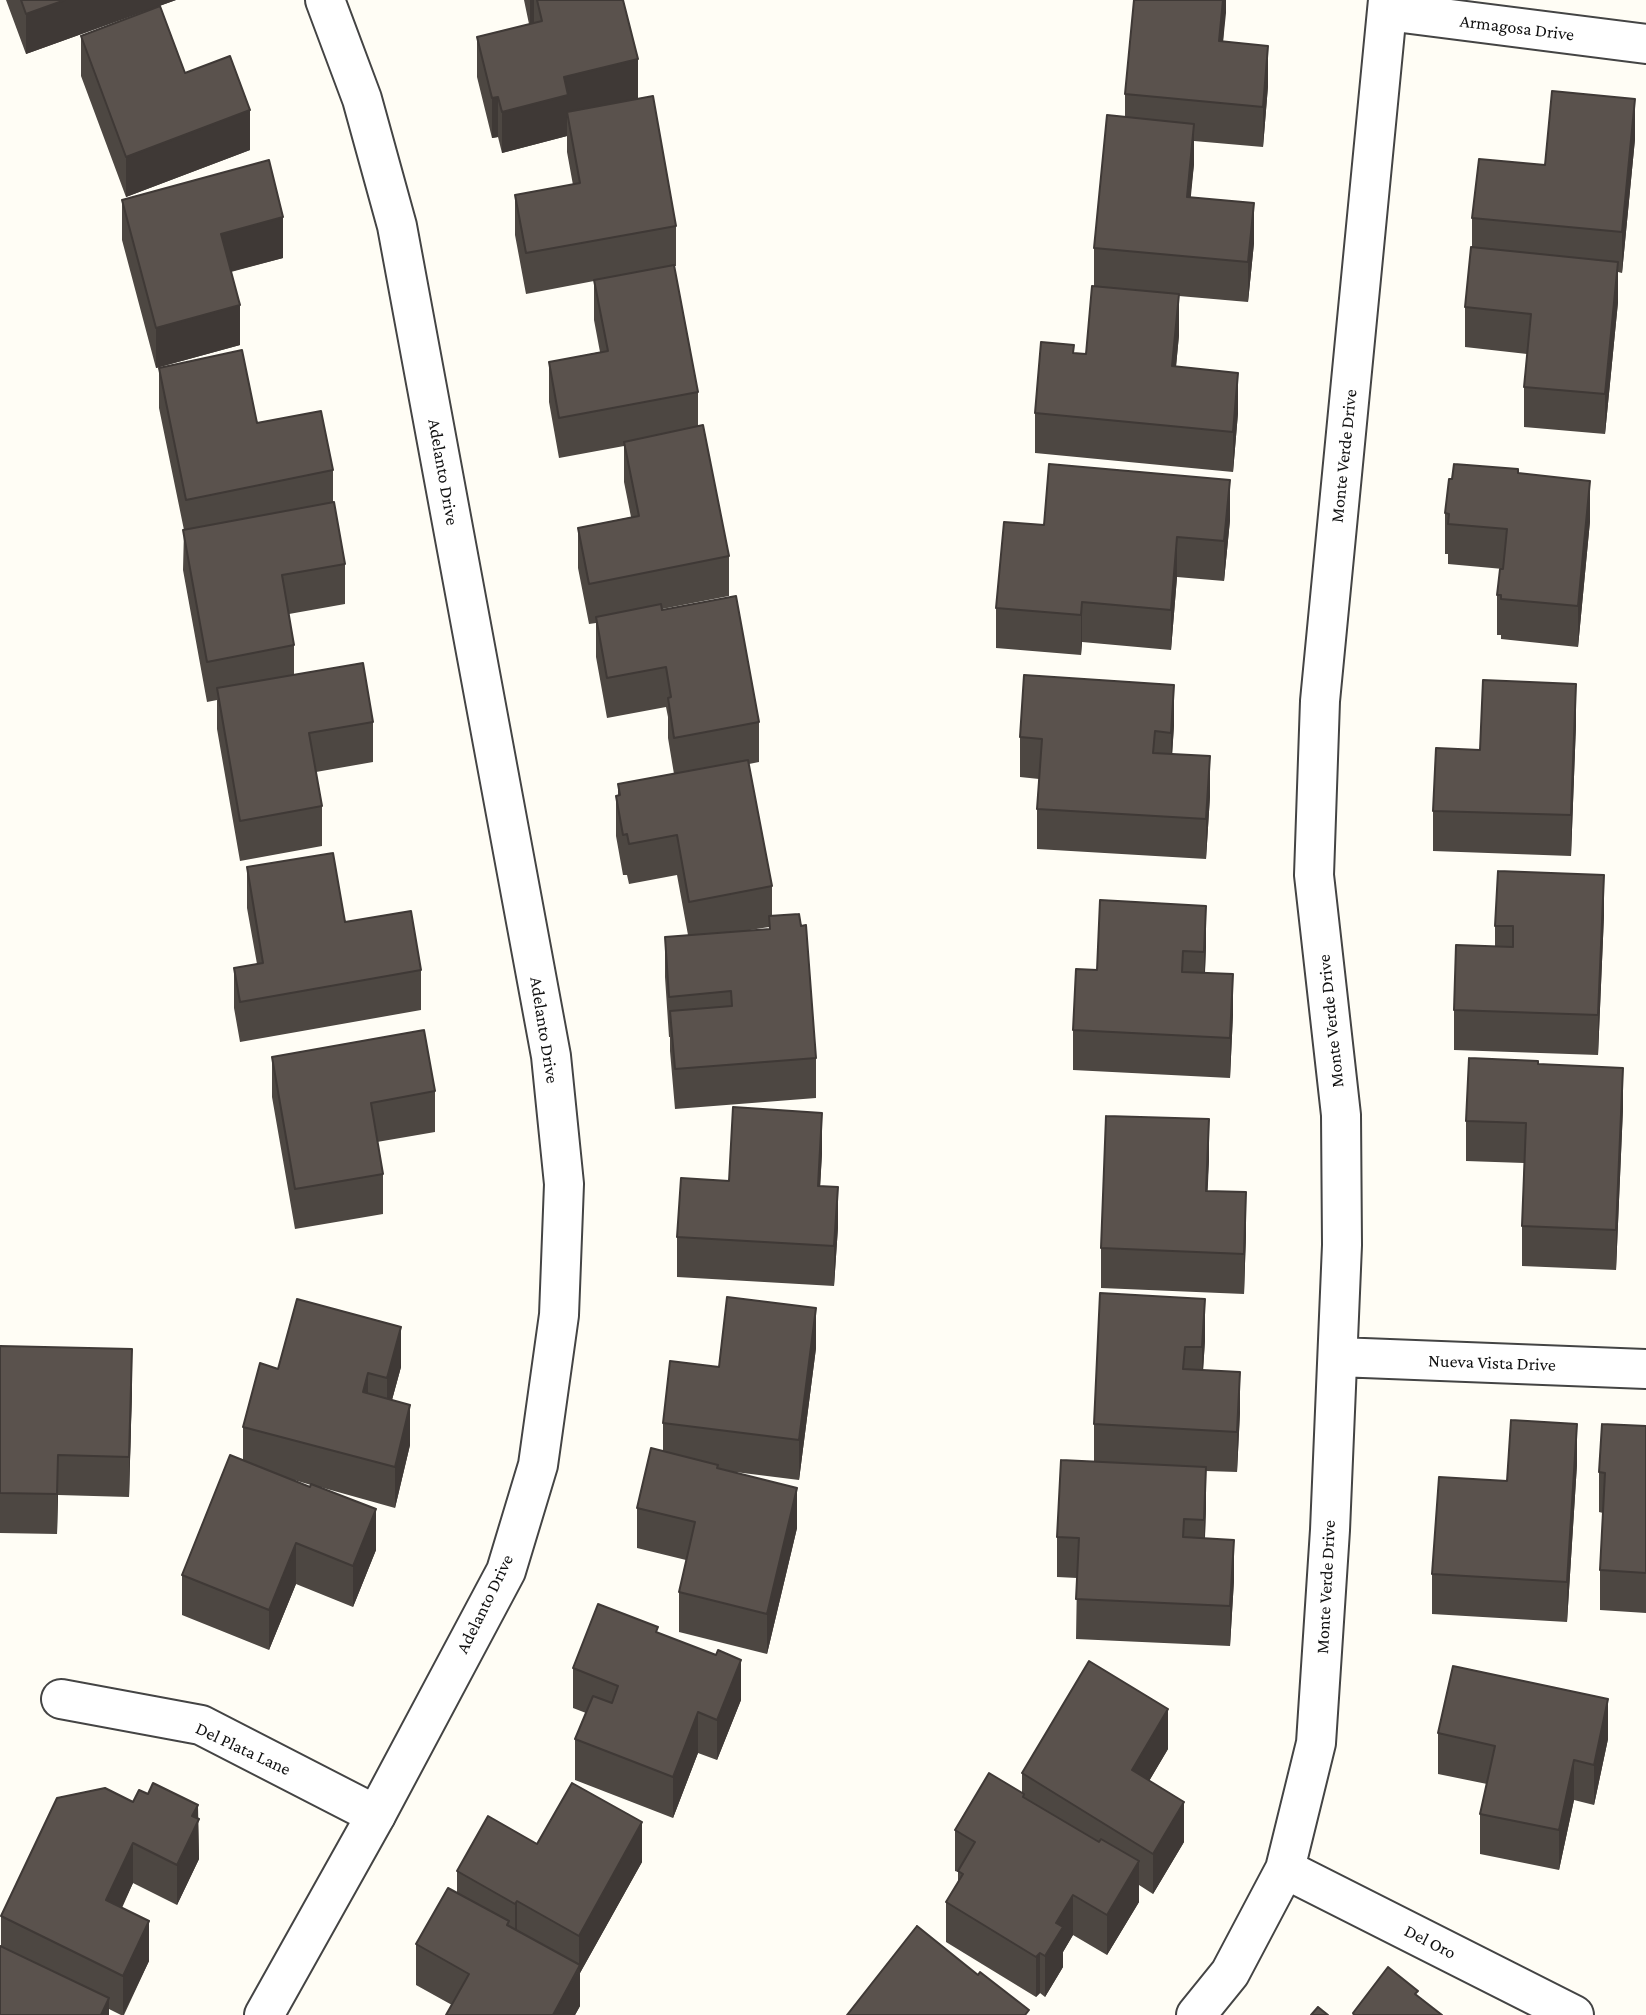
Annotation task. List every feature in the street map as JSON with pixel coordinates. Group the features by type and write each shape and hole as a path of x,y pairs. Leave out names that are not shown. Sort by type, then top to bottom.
{"street":[{"name":"Adelanto Drive","path":"264,2015 376,1815 506,1571 538,1465 559,1315 564,1184 551,1056 397,226 362,99 325,0"},
{"name":"Armagosa Drive","path":"1388,6 1646,44"},
{"name":"Monte Verde Drive","path":"1196,2015 1230,1973 1286,1869 1317,1743 1342,1245 1342,1115 1314,875 1319,728 1388,6"},
{"name":"Nueva Vista Drive","path":"1338,1357 1646,1369"},
{"name":"Del Plata Lane","path":"61,1699 201,1725 376,1815"},
{"name":"Del Oro","path":"1286,1869 1574,2015"}],"building":[{"path":"21,0 65,0 26,14"},
{"path":"537,0 623,0 638,59 564,77 568,95 502,112 498,97 492,98 477,37 542,21"},
{"path":"1134,0 1223,0 1219,41 1268,46 1263,107 1125,94"},
{"path":"160,6 185,73 230,56 250,110 126,157 81,36"},
{"path":"1552,91 1635,99 1622,232 1472,218 1479,159 1545,165"},
{"path":"653,96 676,226 526,253 515,195 580,183 567,112"},
{"path":"1107,115 1194,124 1187,197 1254,203 1248,262 1094,248"},
{"path":"269,160 283,217 221,234 240,305 156,328 122,200"},
{"path":"1471,247 1618,262 1605,394 1524,387 1531,314 1465,307"},
{"path":"674,265 698,392 559,418 549,362 608,351 594,280"},
{"path":"1092,286 1179,294 1172,366 1238,373 1233,432 1035,413 1041,342 1074,345 1073,353 1086,354"},
{"path":"242,350 257,423 321,411 333,470 186,500 159,368"},
{"path":"703,425 729,556 589,584 578,528 639,516 624,442"},
{"path":"1049,464 1230,480 1224,541 1177,537 1171,610 1082,602 1081,615 996,608 1004,522 1044,525"},
{"path":"1454,464 1518,469 1518,473 1590,481 1578,606 1501,599 1501,595 1497,595 1507,529 1448,524 1449,514 1445,513 1449,479 1452,479"},
{"path":"334,502 345,564 282,575 294,645 207,662 183,530"},
{"path":"736,596 759,722 674,738 666,667 607,678 596,617 661,604 662,610"},
{"path":"363,663 373,722 309,733 322,806 240,821 217,688"},
{"path":"1024,675 1174,685 1171,733 1155,731 1153,753 1210,756 1206,819 1037,809 1042,739 1020,737"},
{"path":"1483,680 1576,684 1571,815 1433,811 1436,748 1480,750"},
{"path":"748,760 772,886 689,902 677,835 629,844 627,834 623,835 616,796 620,795 618,784"},
{"path":"333,853 345,922 411,911 421,970 240,1002 234,968 263,963 247,867"},
{"path":"1498,871 1604,875 1598,1015 1454,1010 1456,945 1513,947 1513,926 1495,926"},
{"path":"1100,900 1206,906 1204,952 1183,951 1182,972 1233,974 1230,1038 1073,1030 1076,969 1097,970"},
{"path":"799,914 801,926 806,925 816,1058 675,1069 670,1011 732,1006 731,991 669,997 665,937 770,929 769,916"},
{"path":"424,1030 435,1091 371,1103 383,1174 295,1189 272,1057"},
{"path":"1469,1058 1623,1068 1616,1230 1522,1226 1526,1123 1466,1121"},
{"path":"733,1107 822,1113 818,1186 838,1187 834,1246 677,1237 681,1178 729,1181"},
{"path":"1106,1116 1209,1119 1206,1191 1246,1192 1244,1254 1101,1248"},
{"path":"1100,1293 1205,1299 1202,1347 1185,1347 1183,1369 1240,1372 1237,1432 1094,1424"},
{"path":"727,1297 816,1308 799,1440 663,1423 670,1361 719,1367"},
{"path":"297,1299 401,1327 387,1378 368,1373 363,1392 410,1405 395,1467 243,1427 260,1363 278,1369"},
{"path":"0,1346 132,1349 129,1457 58,1455 57,1494 0,1493"},
{"path":"1511,1420 1577,1424 1567,1582 1432,1574 1439,1477 1507,1481"},
{"path":"1602,1424 1646,1426 1646,1573 1600,1570 1605,1473 1599,1472"},
{"path":"651,1448 797,1488 767,1614 679,1592 695,1522 637,1508"},
{"path":"230,1455 310,1487 311,1484 376,1509 353,1566 296,1543 269,1610 182,1575"},
{"path":"1061,1460 1206,1467 1204,1520 1184,1519 1183,1537 1234,1540 1230,1606 1076,1599 1079,1538 1057,1537"},
{"path":"598,1604 658,1627 656,1632 716,1655 718,1650 741,1660 717,1720 698,1712 673,1777 575,1739 593,1696 612,1703 618,1686 573,1668"},
{"path":"1089,1661 1168,1709 1132,1770 1184,1802 1153,1854 1022,1773"},
{"path":"1453,1666 1608,1699 1594,1765 1574,1760 1559,1830 1480,1814 1495,1746 1438,1733"},
{"path":"989,1773 1024,1794 1023,1797 1099,1842 1101,1839 1139,1861 1107,1915 1073,1895 1056,1923 1063,1927 1045,1956 1040,1953 1036,1957 946,1902 963,1874 958,1871 975,1842 955,1830"},
{"path":"153,1783 198,1805 192,1816 199,1819 177,1865 133,1843 106,1900 149,1921 123,1976 1,1916 57,1798 105,1788 133,1802 139,1790 148,1794"},
{"path":"572,1783 642,1822 579,1936 457,1871 488,1816 537,1844"},
{"path":"448,1888 509,1921 507,1925 580,1965 553,2015 446,2015 469,1974 416,1944"},
{"path":"917,1926 978,1975 980,1972 1029,2010 1025,2015 847,2015"},
{"path":"0,1946 109,1998 101,2015 0,2015"},
{"path":"1388,1967 1418,1991 1415,1994 1442,2015 1354,2015"},
{"path":"1318,2007 1328,2015 1311,2015"}]}
